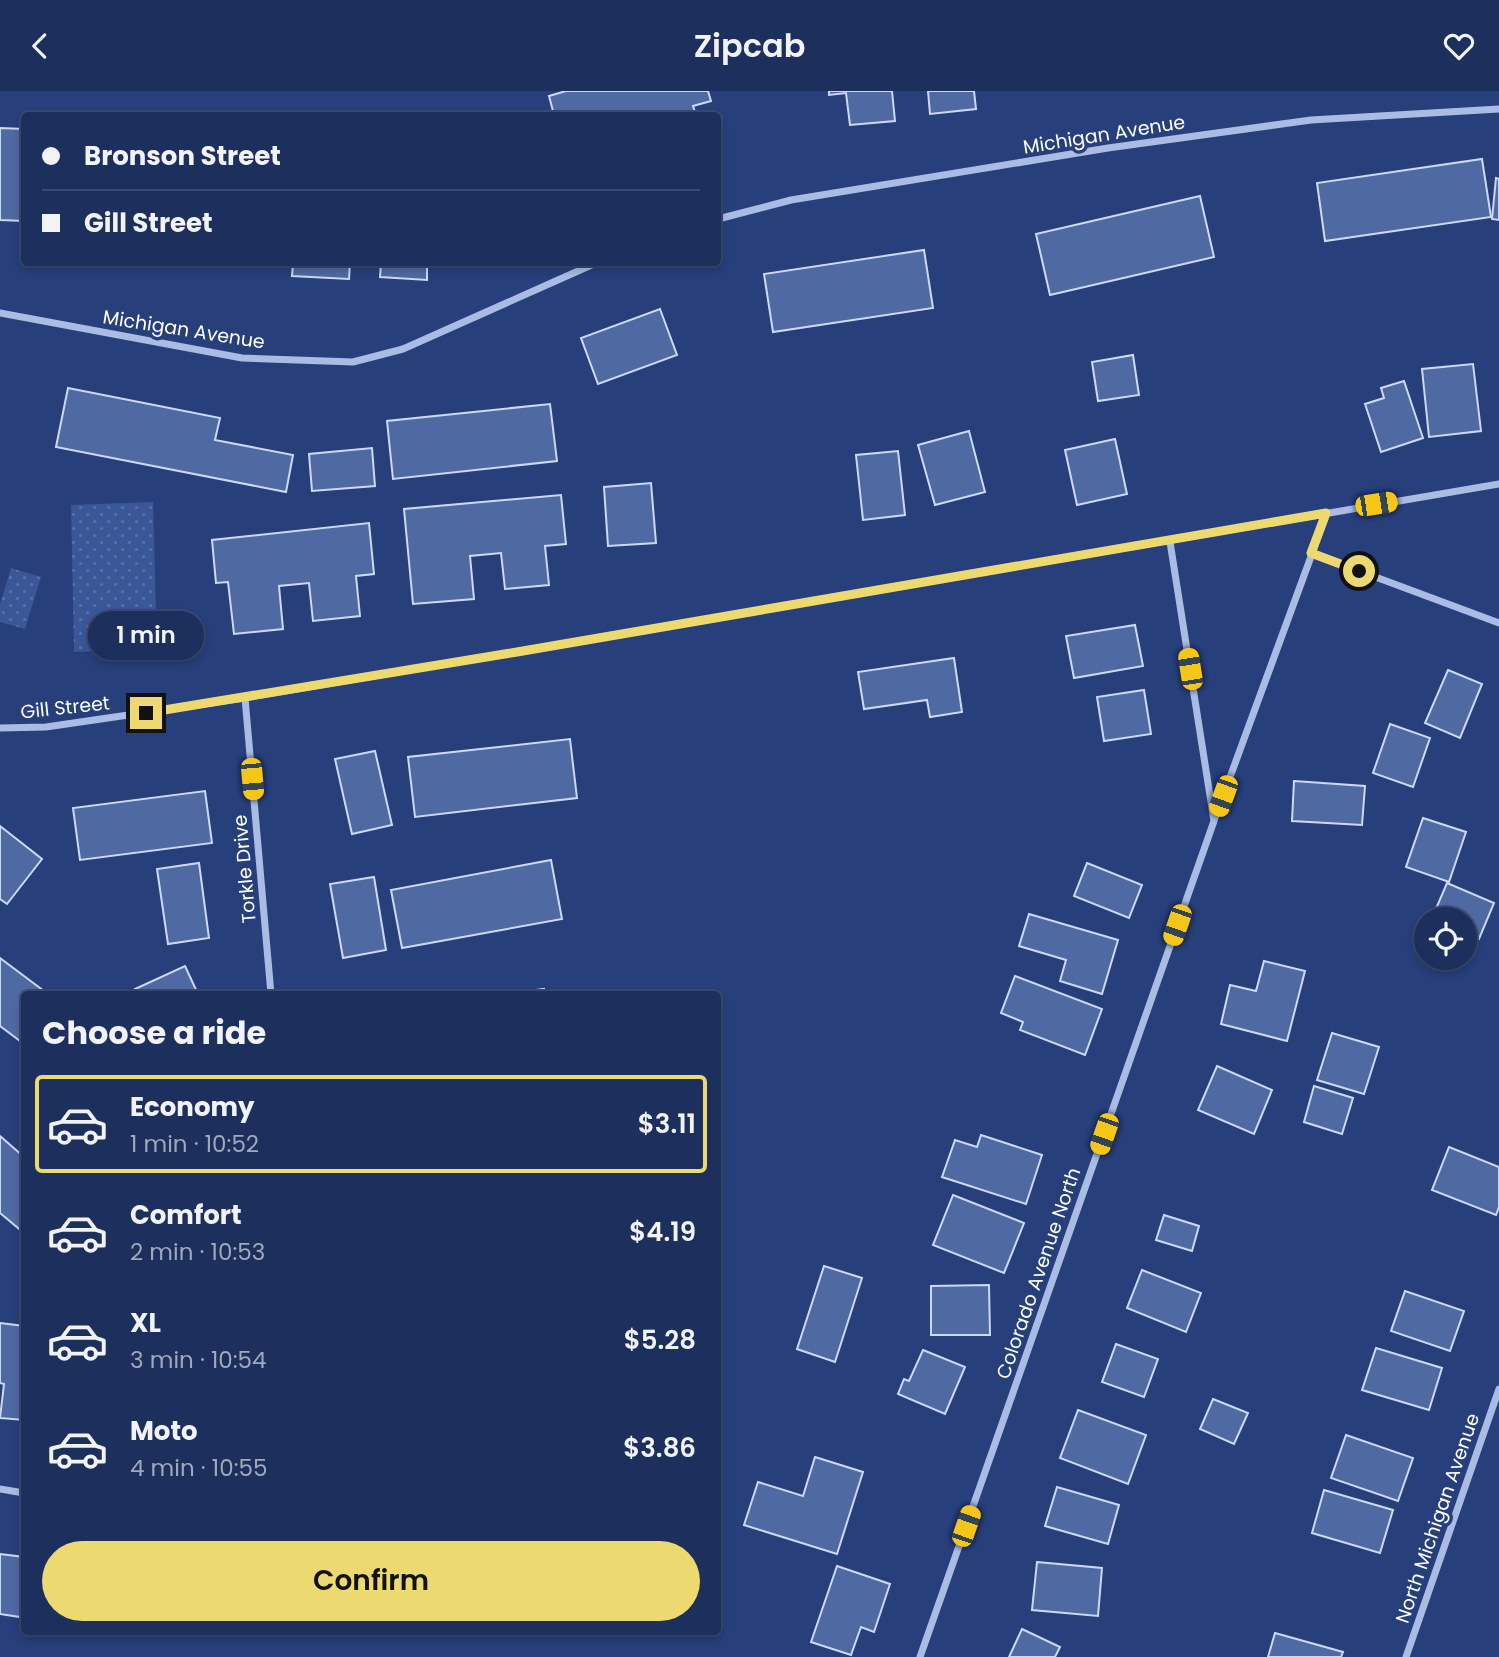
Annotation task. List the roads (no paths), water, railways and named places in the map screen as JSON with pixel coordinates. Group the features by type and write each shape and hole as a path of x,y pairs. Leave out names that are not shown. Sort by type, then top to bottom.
{"street":[{"name":"Michigan Avenue","path":"721,218 791,200 1122,146 1311,120 1499,109"},
{"name":"Michigan Avenue","path":"0,313 243,358 353,362 403,349 589,266"},
{"name":"Gill Street","path":"0,728 46,727 245,698 1499,484"},
{"name":"Colorado Avenue North","path":"920,1657 1214,821 1326,513"},
{"name":"Colorado Avenue North","path":"1170,542 1214,821"},
{"path":"1311,553 1499,623"},
{"name":"Torkle Drive","path":"245,698 271,991"},
{"name":"North Michigan Avenue","path":"1406,1657 1499,1389"},
{"path":"0,1489 21,1492"}]}
